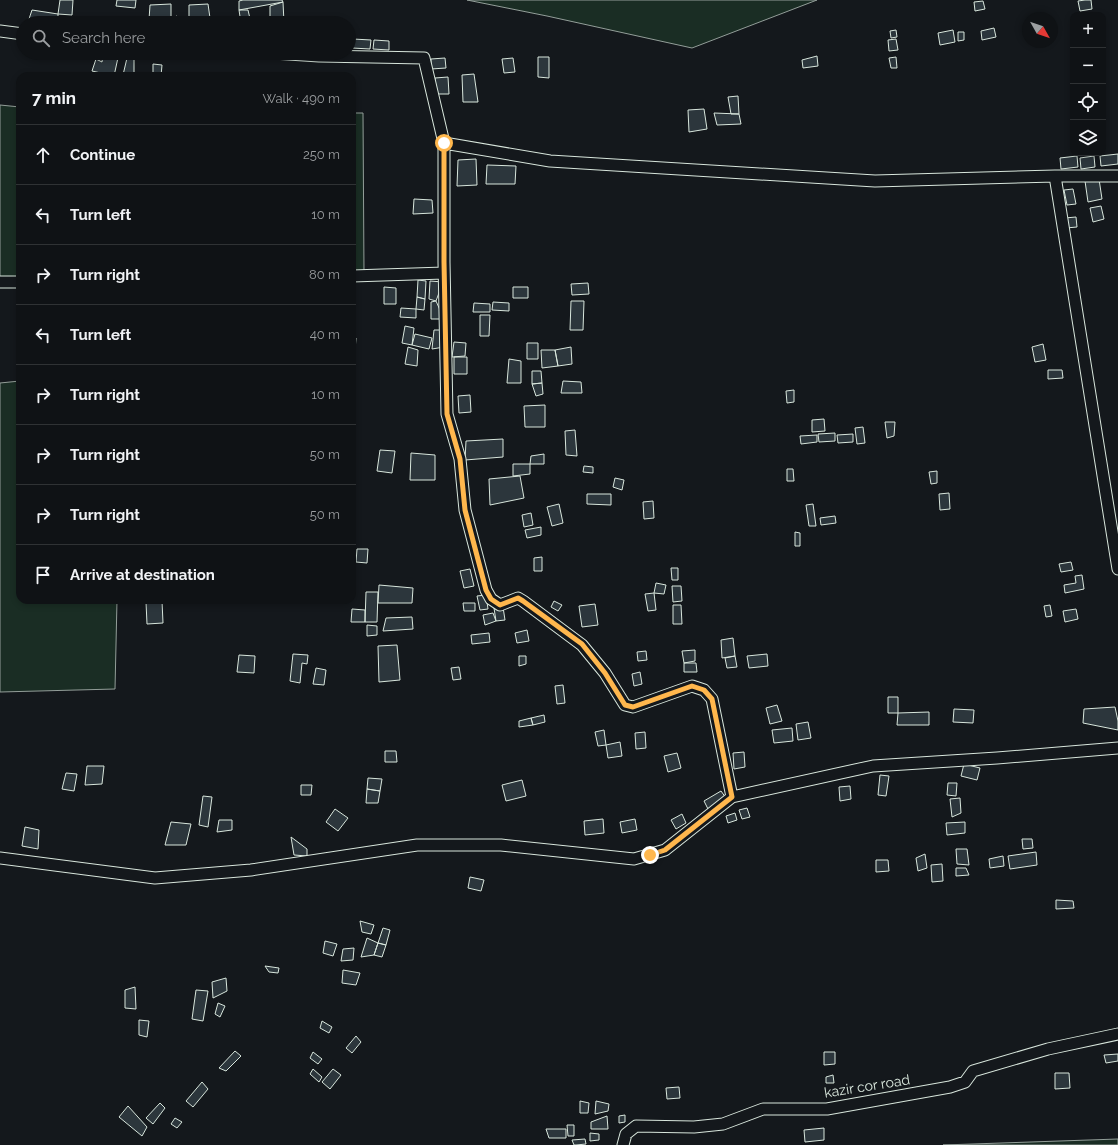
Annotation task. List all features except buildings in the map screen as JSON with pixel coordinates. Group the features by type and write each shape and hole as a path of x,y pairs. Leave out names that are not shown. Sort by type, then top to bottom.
{"street":[{"path":"0,31 16,33"},
{"path":"356,57 424,58 444,143 444,273 447,414 460,459 465,510 486,590 491,599 500,605 518,598 582,644 605,673 625,705 633,707 692,686 704,690 712,699 732,797"},
{"path":"444,143 550,161 875,181 1055,176 1118,176"},
{"path":"1055,176 1118,569"},
{"path":"356,276 444,273"},
{"path":"0,282 16,282"},
{"path":"0,858 155,878 251,870 417,845 500,844 634,860 665,850 732,797 873,766 1118,748"},
{"name":"kazir cor road","path":"623,1145 626,1134 636,1126 694,1127 723,1124 763,1109 827,1109 950,1087 965,1082 973,1071 1048,1049 1118,1034"}],"green space":[{"path":"467,0 817,0 692,48"},
{"path":"0,105 16,107 16,279 0,277"},
{"path":"356,113 363,113 364,273 356,273"},
{"path":"16,381 16,604 117,604 115,689 0,692 0,383"},
{"path":"1118,1139 1118,1145 943,1145"}],"route":[{"path":"444,143 444,262 447,414 460,459 465,510 486,590 491,599 500,605 518,598 582,644 605,673 625,705 633,707 692,686 704,690 712,699 732,797 665,850 650,855"}]}
